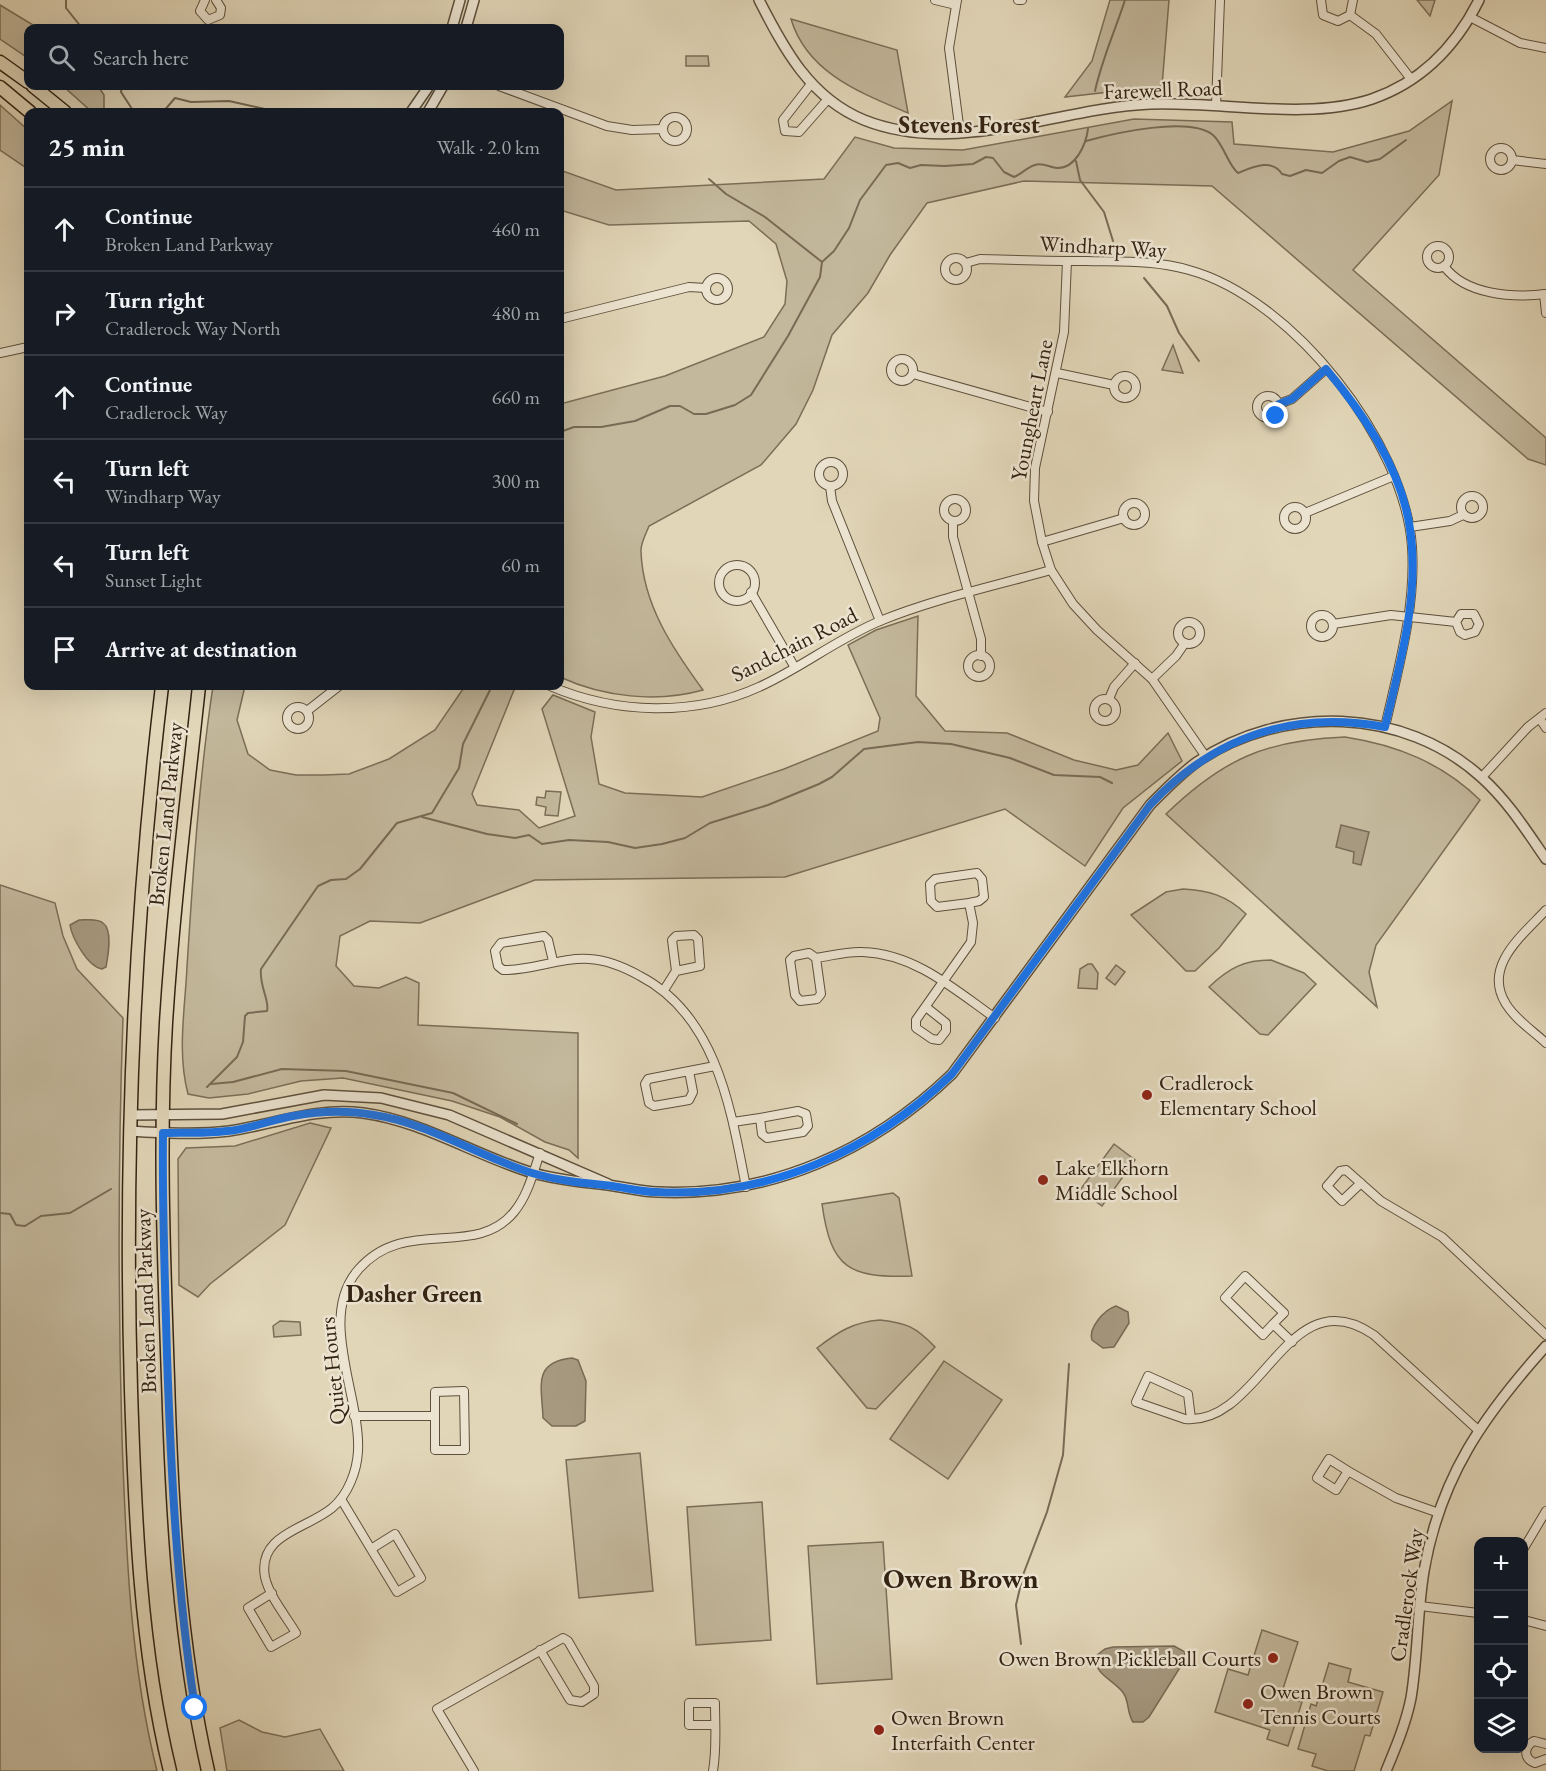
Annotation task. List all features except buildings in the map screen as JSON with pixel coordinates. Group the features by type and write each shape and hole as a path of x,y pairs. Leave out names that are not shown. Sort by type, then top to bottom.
{"main road":[{"path":"0,63 24,78"},
{"path":"0,87 25,108"},
{"path":"38,90 60,108"},
{"name":"Broken Land Parkway","path":"162,690 142,877 130,1115 128,1270 135,1484 150,1660 170,1771"},
{"name":"Broken Land Parkway","path":"199,690 171,962 163,1116 162,1241 172,1486 186,1648 208,1771"}],"street":[{"path":"205,0 200,11 208,20 220,15 221,1"},
{"path":"453,24 460,0"},
{"path":"467,24 474,0"},
{"name":"Farewell Road","path":"759,0 785,50 811,84 828,99 862,119 892,129 925,134 960,133 1130,105 1330,108 1369,100 1411,79 1442,56 1470,17 1479,0"},
{"path":"935,0 956,3 951,30 950,62 960,133"},
{"path":"1216,105 1220,0"},
{"path":"1320,0 1321,11 1328,19 1338,21 1350,15"},
{"path":"1350,15 1353,0"},
{"path":"1350,15 1376,33 1411,79"},
{"path":"1470,17 1520,43 1546,48"},
{"path":"811,84 783,120 785,131 800,132 828,99"},
{"path":"414,108 426,90"},
{"path":"430,108 441,90"},
{"path":"510,90 558,108"},
{"path":"564,110 607,126 663,129"},
{"path":"1512,160 1546,164"},
{"name":"Windharp Way","path":"966,263 980,259 1152,263 1209,276 1250,299 1269,314 1326,369 1370,429 1394,476 1410,527 1412,560 1408,616 1385,727"},
{"name":"Youngheart Lane","path":"1067,261 1064,332 1058,373 1037,452 1034,484 1036,518 1042,543 1051,570 1084,617 1152,679 1206,757"},
{"path":"1444,266 1457,279 1485,290 1514,295 1545,294 1546,313"},
{"path":"564,318 689,287 706,288"},
{"path":"0,353 24,348"},
{"path":"1279,404 1292,399 1326,369"},
{"path":"1058,373 1114,385"},
{"path":"913,374 1048,412"},
{"path":"1305,513 1394,476"},
{"path":"830,486 832,501 880,621"},
{"path":"1410,527 1450,520 1463,514"},
{"path":"1042,543 1124,518"},
{"path":"953,522 953,537 981,639 981,656"},
{"path":"745,566 755,577 756,587 751,592 735,600 726,598 719,589 719,578 733,567 745,566"},
{"name":"Sandchain Road","path":"561,690 612,705 668,708 728,698 759,687 851,634 880,621 1051,570"},
{"path":"751,592 794,666"},
{"path":"1333,624 1382,616 1408,616 1456,622"},
{"path":"1152,679 1176,656 1185,643"},
{"path":"1108,699 1114,687 1136,663"},
{"path":"307,711 334,690"},
{"path":"1482,777 1543,716"},
{"path":"1543,716 1546,728"},
{"path":"130,1131 163,1133 227,1131 308,1113 360,1112 378,1115 419,1128 532,1173 564,1182 613,1186 637,1191 682,1193 747,1187 809,1168 884,1131 915,1108 952,1074 1150,805 1176,779 1206,757 1255,734 1292,724 1329,720 1385,727 1445,751 1482,777 1519,820 1546,859"},
{"path":"977,873 982,879 984,897 979,901 969,903 941,907 934,905 930,884 935,879 977,873"},
{"path":"926,1007 946,1023 946,1031 939,1040 932,1040 916,1028 916,1020 971,942 973,922 969,903"},
{"path":"1546,910 1504,957 1499,984 1510,1010 1546,1043"},
{"path":"664,990 676,971 672,940 676,936 694,934 698,939 700,966 676,971"},
{"path":"553,962 548,940 544,936 501,944 495,951 498,966 503,970 588,958 613,963 664,990 679,1003 695,1023 715,1066 734,1122 747,1187"},
{"path":"816,958 821,994 817,999 800,1001 795,995 790,960 794,956 809,953 816,958 860,952 884,954 912,963 944,982 995,1018"},
{"path":"688,1071 693,1092 689,1100 654,1106 649,1103 645,1084 648,1079 688,1071 715,1066"},
{"path":"130,1115 222,1114 304,1097 361,1096 405,1102 441,1113 613,1186"},
{"path":"734,1122 760,1118 803,1112 808,1126 803,1132 767,1138 762,1134 760,1118"},
{"name":"Quiet Hours","path":"272,1593 248,1608 271,1647 296,1633 272,1593 265,1576 268,1550 282,1535 326,1512 341,1499 351,1480 357,1460 354,1416 341,1324 344,1295 351,1278 379,1252 401,1242 468,1236 490,1231 513,1213 525,1194 540,1154"},
{"path":"1361,1183 1342,1201 1327,1186 1343,1170 1361,1183 1381,1201 1442,1237 1546,1335"},
{"path":"1245,1276 1284,1313 1273,1324 1263,1335 1225,1298 1245,1276"},
{"path":"1191,1419 1188,1394 1148,1376 1136,1402 1191,1419 1211,1416 1224,1408 1302,1331 1319,1323 1337,1320 1355,1324 1374,1335 1478,1430"},
{"path":"1273,1324 1292,1342"},
{"name":"Cradlerock Way","path":"1386,1771 1403,1728 1411,1699 1424,1572 1439,1513 1457,1468 1478,1430 1503,1395 1546,1346"},
{"path":"464,1391 465,1450 435,1450 435,1416 435,1392 464,1391"},
{"path":"354,1416 435,1416"},
{"path":"1348,1471 1396,1498 1439,1513"},
{"path":"341,1499 371,1549 397,1592 421,1578 395,1534 371,1549"},
{"path":"1528,1541 1546,1510"},
{"path":"1420,1606 1474,1612"},
{"path":"1528,1621 1546,1626"},
{"path":"474,1771 437,1709 540,1650 560,1639 566,1639 594,1686 592,1696 582,1702 570,1700 540,1650"},
{"path":"714,1771 715,1725 715,1702 688,1703 689,1725 715,1725"},
{"path":"1528,1745 1534,1741 1546,1744"},
{"path":"1526,1753 1531,1761 1539,1763 1546,1759"}],"shaded area":[{"path":"1110,0 1169,0 1162,86 1065,97 1092,61"},
{"path":"1417,0 1435,0 1430,16"},
{"path":"0,5 31,24 24,24 24,55 0,39"},
{"path":"791,19 897,50 908,113 855,89 823,67 809,54"},
{"path":"686,56 708,56 709,66 686,66"},
{"path":"67,90 101,90 104,95 104,108 88,108"},
{"path":"1452,101 1439,175 1353,270 1546,438 1546,465 1528,459 1212,186 1024,181 927,203 890,255 868,293 832,335 813,390 796,424 761,465 649,526 641,549 647,590 661,626 703,690 667,696 630,696 594,689 564,679 564,403 665,376 764,337 785,304 787,281 776,244 749,221 609,225 564,211 564,171 616,190 824,179 855,137 894,148 963,150 1134,119 1232,122 1234,144 1333,152 1409,131"},
{"path":"0,105 24,126 24,166 0,150"},
{"path":"1173,345 1183,373 1162,370"},
{"path":"918,616 916,696 945,731 1007,733 1074,760 1116,770 1138,765 1168,733 1182,761 1123,808 1085,866 1005,809 785,877 535,880 420,923 370,921 340,936 336,966 354,986 379,988 406,977 419,983 418,1025 578,1033 578,1158 569,1150 545,1142 500,1117 452,1101 343,1078 301,1081 248,1094 209,1098 188,1094 182,1047 197,826 212,690 244,690 237,720 248,754 270,770 296,775 324,775 349,774 389,759 435,730 462,690 514,690 472,794 477,805 519,810 539,828 575,816 542,709 553,695 595,712 591,737 599,784 625,793 702,797 784,769 878,731 880,718 848,645 876,630"},
{"path":"1345,737 1383,745 1418,758 1450,776 1480,800 1376,945 1369,972 1377,1007 1166,814 1207,779 1247,756 1292,743"},
{"path":"546,791 561,792 558,816 545,815 546,807 536,805 537,797 545,798"},
{"path":"1341,825 1369,832 1361,865 1353,863 1354,852 1336,847"},
{"path":"0,885 55,903 63,936 77,969 123,1018 119,1281 125,1522 135,1648 148,1731 157,1771 0,1771"},
{"path":"1183,889 1201,891 1225,898 1246,914 1219,948 1195,971 1186,971 1131,915 1166,892"},
{"path":"79,920 98,920 106,926 109,944 106,967 102,969 91,963 77,944 70,925"},
{"path":"1271,960 1304,973 1316,984 1268,1035 1260,1034 1209,987 1237,966"},
{"path":"1092,964 1098,973 1097,989 1078,988 1080,969"},
{"path":"1116,965 1125,972 1115,985 1106,978"},
{"path":"310,1123 331,1128 285,1225 210,1284 198,1297 179,1285 178,1159 186,1148 235,1146"},
{"path":"1114,1144 1135,1160 1102,1206 1080,1190"},
{"path":"893,1193 899,1198 912,1276 873,1275 858,1271 838,1256 831,1243 822,1204"},
{"path":"1116,1306 1128,1312 1129,1323 1114,1347 1103,1348 1092,1340 1092,1330 1102,1315"},
{"path":"880,1320 910,1327 935,1347 876,1409 867,1408 817,1348 846,1329"},
{"path":"280,1321 300,1322 301,1335 274,1337 273,1326"},
{"path":"572,1358 578,1360 586,1381 585,1421 576,1426 552,1426 543,1418 542,1378 550,1365 559,1360"},
{"path":"944,1361 1002,1400 948,1479 890,1439"},
{"path":"640,1453 653,1591 579,1598 566,1460"},
{"path":"762,1502 771,1640 696,1645 687,1507"},
{"path":"883,1542 892,1679 817,1684 808,1546"},
{"path":"1262,1630 1298,1642 1281,1695 1302,1702 1288,1746 1267,1739 1270,1730 1215,1712 1228,1669 1248,1675"},
{"path":"1174,1646 1185,1652 1181,1666 1149,1717 1143,1722 1133,1722 1124,1694 1101,1673 1096,1663 1096,1656 1105,1649 1113,1647"},
{"path":"1329,1663 1351,1669 1348,1682 1383,1692 1370,1736 1365,1735 1354,1771 1328,1771 1312,1766 1316,1754 1298,1749 1311,1704 1316,1706"},
{"path":"239,1720 262,1732 285,1737 320,1729 344,1771 227,1771 220,1728"}],"waterway":[{"path":"66,0 66,8 79,24"},
{"path":"1095,91 1125,0"},
{"path":"121,90 131,108"},
{"path":"166,108 175,98 191,102 229,101 260,108"},
{"path":"1086,141 1170,126 1202,129 1213,135 1238,173 1256,166 1268,165 1290,176 1306,170 1322,173 1339,161 1350,157 1367,162 1380,159 1406,140"},
{"path":"564,431 574,427 601,427 635,421 670,406 680,406 694,414 706,414 735,405 751,395 788,336 820,277 822,262 834,251 849,228 860,200 886,165 898,163 910,168 921,165 973,164 986,157 993,158 1004,172 1014,177 1038,164 1058,168 1070,164 1079,154 1088,129"},
{"path":"1076,161 1080,180 1104,212 1113,241"},
{"path":"709,179 726,194 765,217 822,262"},
{"path":"1144,278 1167,306 1179,333 1199,361"},
{"path":"207,1087 237,1057 243,1042 245,1016 248,1013 267,1011 261,969 318,886 331,880 346,879 360,869 397,823 432,813 459,768 463,744 490,690"},
{"path":"422,817 487,834 515,838 529,835 542,844 569,840 608,842 635,848 662,844 685,838 710,823 768,805 819,784 832,777 864,749 918,742 951,744 1010,758 1054,775 1100,777 1112,783"},
{"path":"211,1084 233,1082 282,1069 346,1071 453,1093 517,1124"},
{"path":"0,1213 10,1214 16,1225 25,1226 41,1216 70,1213 111,1189"},
{"path":"1021,1644 1016,1605 1023,1575 1047,1512 1063,1455 1069,1364"}],"place":[{"name":"Cradlerock Elementary School","path":"1147,1095"},
{"name":"Lake Elkhorn Middle School","path":"1043,1180"},
{"name":"Owen Brown Pickleball Courts","path":"1273,1658"},
{"name":"Owen Brown Tennis Courts","path":"1248,1704"},
{"name":"Owen Brown Interfaith Center","path":"879,1730"}],"district":[{"name":"Stevens Forest","path":"969,125"},
{"name":"Dasher Green","path":"414,1294"},
{"name":"Owen Brown","path":"961,1578"}],"route":[{"path":"195,1708 181,1606 172,1486 162,1241 163,1133 227,1131 308,1113 360,1112 402,1122 497,1161 564,1182 613,1186 637,1191 682,1193 747,1187 787,1176 835,1157 884,1131 915,1108 952,1074 1150,805 1186,770 1236,742 1255,734 1292,724 1329,720 1385,727 1402,654 1411,590 1412,549 1406,507 1394,476 1370,429 1350,398 1326,369 1292,399 1279,404 1280,408 1276,416"}]}
